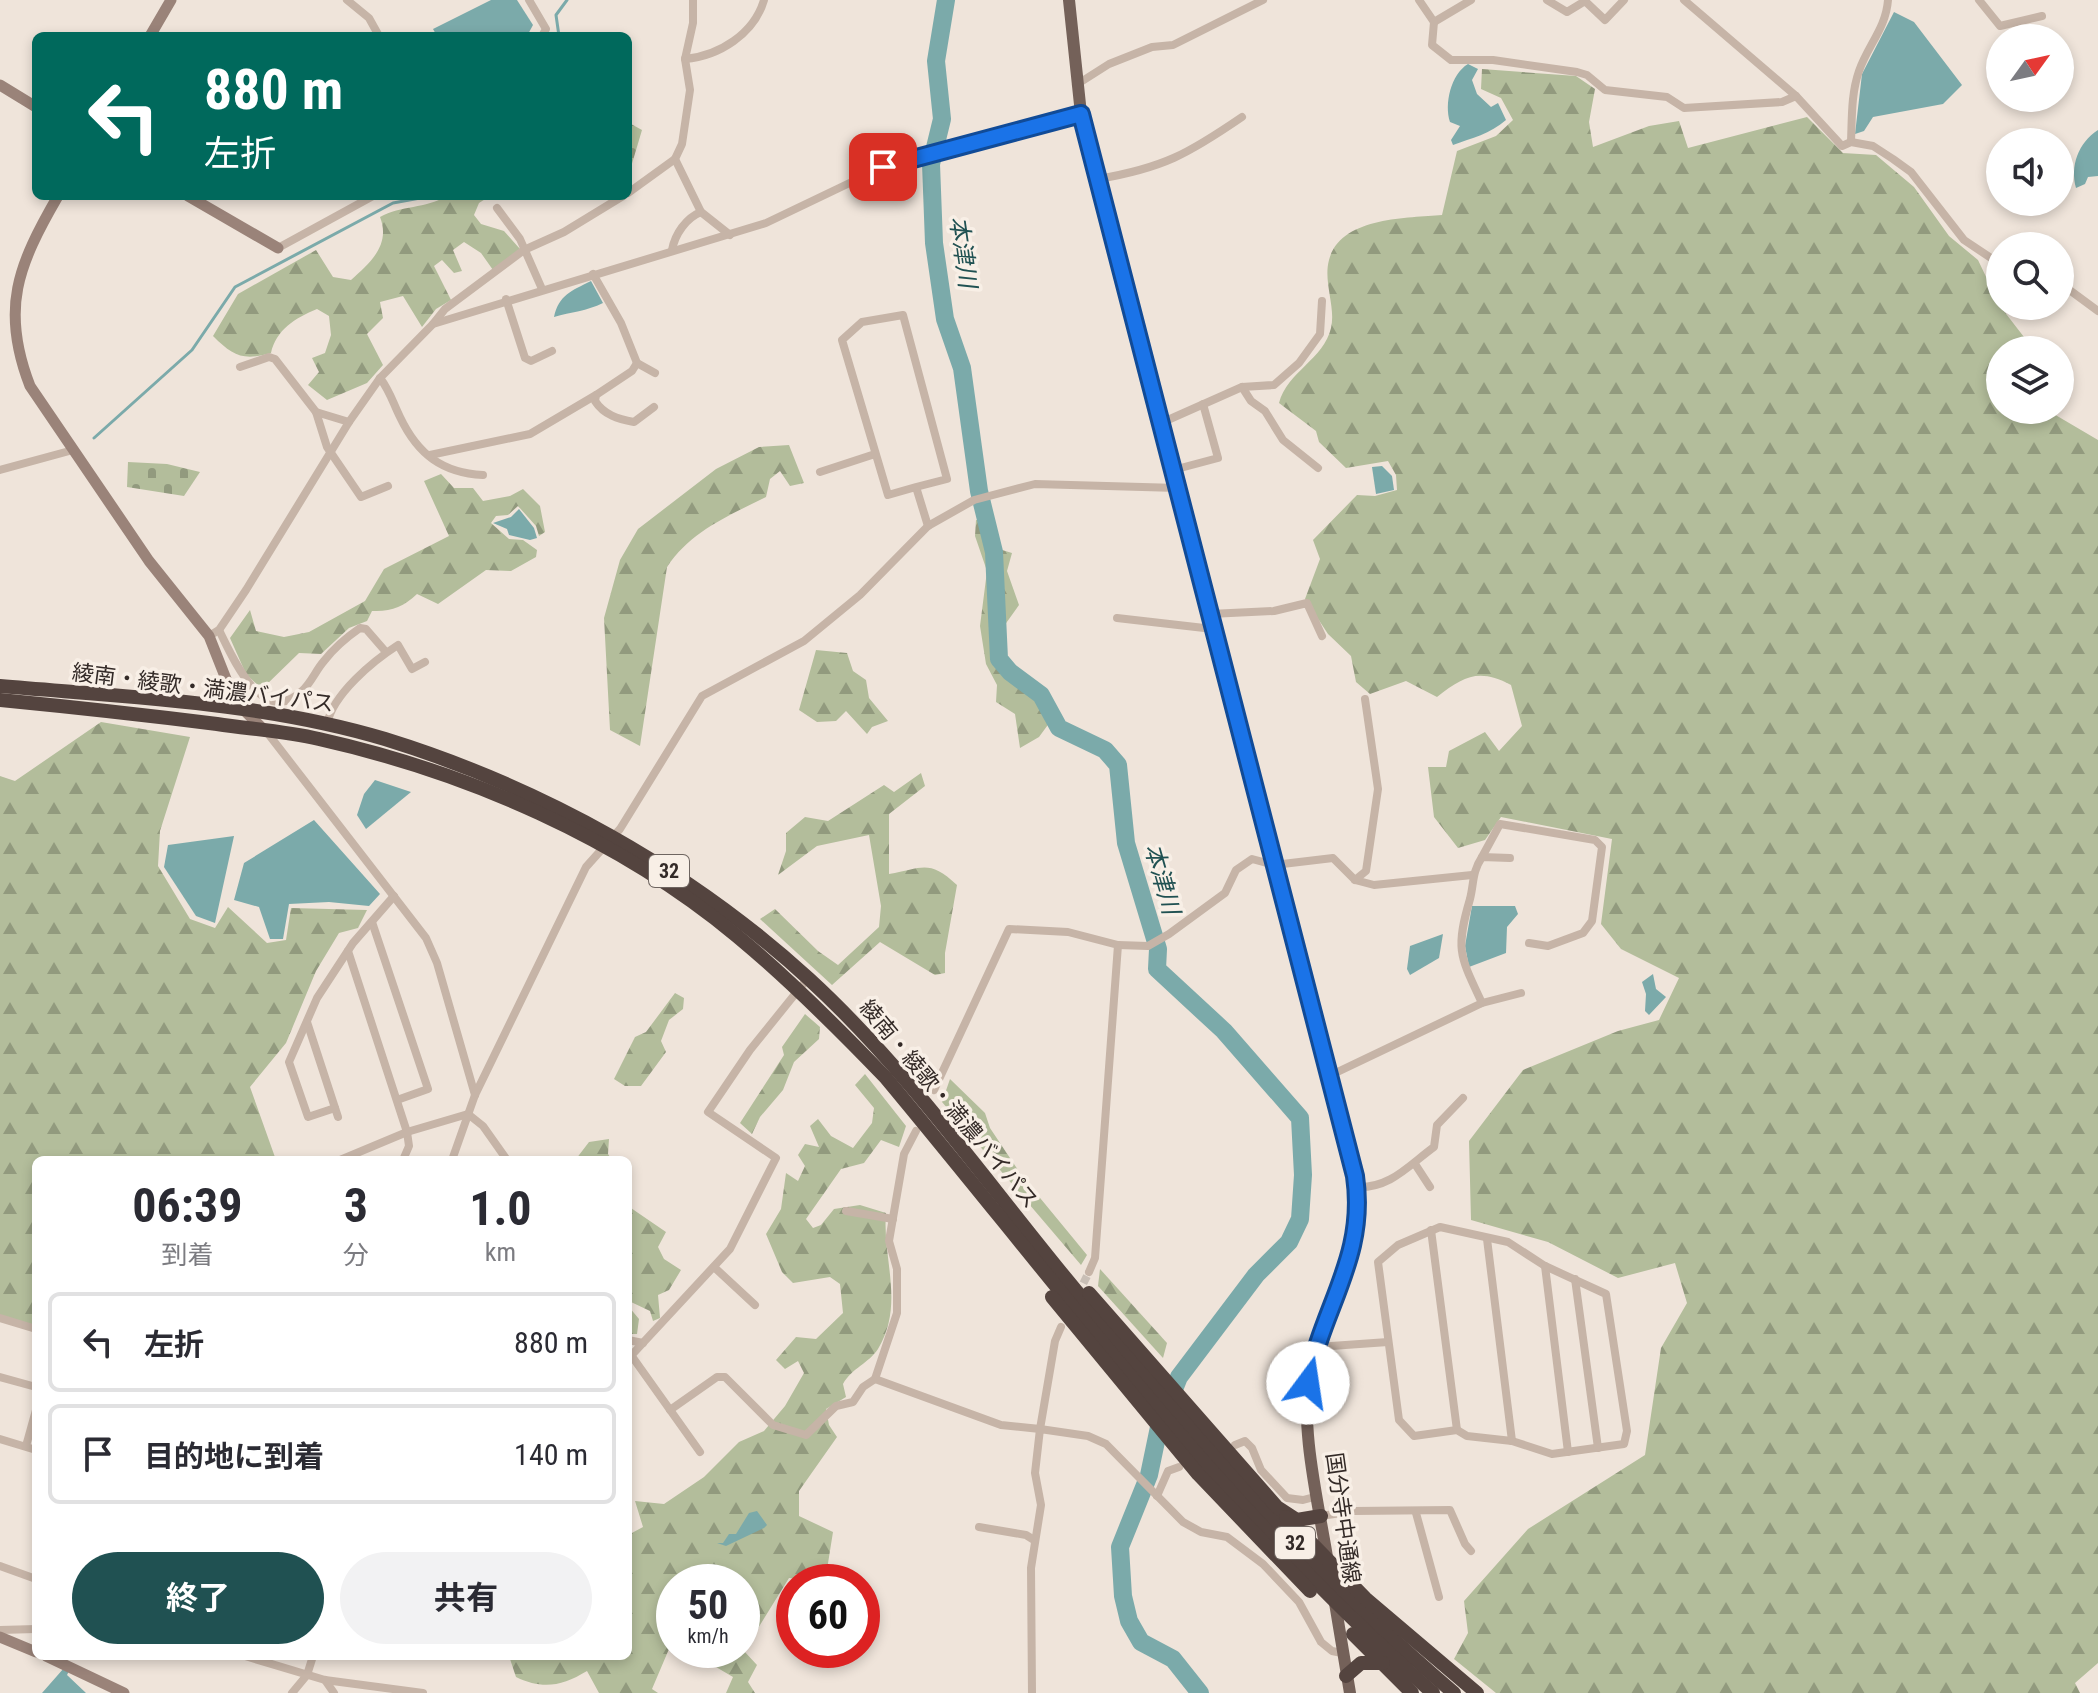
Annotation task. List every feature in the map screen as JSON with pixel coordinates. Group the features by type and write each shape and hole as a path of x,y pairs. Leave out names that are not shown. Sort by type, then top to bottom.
{"highway":[{"name":"綾南・綾歌・満濃バイパス","path":"0,686 246,712 327,724 445,759 502,782 607,842 803,983 985,1187 1303,1571 1433,1693"},
{"name":"綾南・綾歌・満濃バイパス","path":"0,700 265,731 375,752 520,805 607,842"},
{"path":"985,1187 1147,1386 1178,1452 1412,1693"},
{"name":"綾南・綾歌・満濃バイパス","path":"1147,1386 1356,1606 1454,1693"},
{"path":"1147,1386 1198,1417 1328,1563 1477,1693"},
{"path":"1277,1507 1297,1520 1321,1516"},
{"path":"1346,1676 1361,1663 1383,1663"}],"main road":[{"name":"国分寺中通線","path":"1069,0 1081,114 1356,1187 1354,1249 1317,1347 1307,1401 1318,1496 1350,1693"}],"street":[{"path":"152,32 171,0"},
{"path":"347,0 369,18 377,32"},
{"path":"529,0 546,29 544,32"},
{"path":"632,190 675,159 682,144 690,90 685,59 693,23 693,0"},
{"path":"685,59 710,57 739,36 759,17 764,0"},
{"path":"1076,85 1109,64 1152,47 1173,45 1202,33 1263,0"},
{"path":"1419,0 1434,22 1432,45 1451,60 1493,60 1577,72 1587,75 1605,90 1667,97 1684,108 1782,102 1796,96"},
{"path":"1434,22 1471,0"},
{"path":"1547,0 1567,12 1585,1 1605,20 1624,0"},
{"path":"1684,0 1796,96 1842,146 1851,142 1873,146 1911,172 1964,240 1986,255"},
{"path":"1851,142 1853,97 1858,73 1886,20 1888,0"},
{"path":"1979,0 2000,26 2042,16"},
{"path":"0,85 32,105"},
{"path":"433,324 506,299 730,235 819,200 883,167 1081,114"},
{"path":"1098,179 1141,171 1189,153 1242,117"},
{"path":"675,159 701,212 730,235"},
{"path":"56,200 31,243 15,280 13,333 19,361 30,386 149,561 214,633 239,671 259,694 268,698 287,700 302,691 324,660 360,628 366,629 386,652"},
{"path":"195,200 278,248 366,200"},
{"path":"475,1095 434,955 415,921 265,731 246,712 230,689 214,633 380,378 459,300 524,250 564,232 616,200"},
{"path":"497,208 524,250 542,289"},
{"path":"672,250 674,240 690,217 701,212"},
{"path":"593,274 621,323 637,363 655,373"},
{"path":"2074,293 2098,311"},
{"path":"506,299 525,358 531,361 552,351"},
{"path":"459,300 465,313"},
{"path":"1161,423 1242,387 1274,385 1299,363 1320,334 1322,301"},
{"path":"903,315 947,479 916,487 888,495 842,340 862,322 903,315"},
{"path":"240,367 269,357 275,359 316,412 330,451 361,497 388,486"},
{"path":"430,455 530,434 596,395 632,371 637,363"},
{"path":"380,378 410,433 441,467 455,474 483,475"},
{"path":"1242,387 1251,401 1265,411 1283,440 1318,468"},
{"path":"596,395 595,401 601,410 618,419 634,422 654,407"},
{"path":"1173,470 1218,458 1203,404"},
{"path":"316,412 349,422"},
{"path":"0,470 73,450"},
{"path":"820,472 875,454"},
{"path":"453,1156 475,1095 586,867 607,842 702,696 804,641 860,595 928,526 987,494 1035,484 1178,488"},
{"path":"916,487 928,526"},
{"path":"1210,614 1274,611 1307,603 1322,636"},
{"path":"1117,618 1213,629"},
{"path":"327,724 329,712 386,652 398,645 412,669 425,662"},
{"path":"1355,880 1366,871 1378,789 1365,699"},
{"path":"1482,1003 1462,959 1459,939 1463,916 1471,897 1472,875 1500,824 1595,840 1602,847 1592,921 1583,933 1548,946 1529,943"},
{"path":"1482,857 1510,858"},
{"path":"934,1090 1009,929 1068,932 1118,945 1148,946 1225,893 1236,870 1252,859 1274,865 1333,858 1355,880 1374,885 1472,875"},
{"path":"307,1022 337,1113 308,1117 289,1062 317,998 348,951 394,896"},
{"path":"372,922 428,1089 397,1100"},
{"path":"1089,1272 1095,1258 1118,945"},
{"path":"348,951 407,1132 409,1146 405,1156"},
{"path":"632,1355 730,1249 776,1158 708,1112 750,1050 803,983"},
{"path":"1329,1076 1482,1003 1521,993"},
{"path":"1356,1187 1369,1188 1390,1181 1415,1164 1434,1147 1437,1125 1463,1098"},
{"path":"350,1156 407,1132 468,1114"},
{"path":"468,1114 483,1126 504,1156"},
{"path":"670,1410 717,1377 725,1377 773,1425 806,1435 836,1406 853,1402 863,1387 875,1379 897,1313 897,1269 889,1241 904,1154 916,1131"},
{"path":"1415,1164 1430,1187"},
{"path":"846,1211 893,1219"},
{"path":"1451,1227 1487,1239 1508,1242 1545,1266 1606,1294 1627,1431 1624,1444 1552,1454 1512,1441 1467,1436 1457,1430 1414,1436 1405,1430 1399,1420 1378,1262 1398,1245 1431,1230 1451,1227"},
{"path":"1431,1230 1457,1430"},
{"path":"1487,1239 1512,1441"},
{"path":"1545,1266 1568,1452"},
{"path":"714,1267 755,1305"},
{"path":"1575,1279 1598,1448"},
{"path":"0,1318 32,1328"},
{"path":"1032,1693 1034,1540 1041,1505 1035,1473 1055,1341 1061,1327"},
{"path":"632,1341 643,1343"},
{"path":"1317,1347 1388,1342"},
{"path":"632,1360 700,1452"},
{"path":"0,1377 32,1386"},
{"path":"875,1379 1001,1425 1088,1436 1106,1444 1183,1522 1201,1532 1227,1537 1263,1564 1299,1602 1321,1642 1332,1651 1342,1653"},
{"path":"26,1446 32,1424"},
{"path":"0,1439 32,1448"},
{"path":"1235,1445 1245,1441 1252,1448 1261,1470 1287,1498 1303,1500 1318,1496"},
{"path":"1154,1494 1168,1471 1179,1467"},
{"path":"1321,1516 1354,1511 1416,1513 1450,1510 1455,1526 1471,1551"},
{"path":"1416,1513 1439,1597"},
{"path":"979,1527 1026,1535 1034,1540"},
{"path":"0,1566 32,1578"},
{"path":"0,1630 32,1629"},
{"path":"0,1637 32,1650"},
{"path":"54,1660 124,1693"},
{"path":"258,1660 325,1680 423,1693"},
{"path":"292,1693 307,1675 312,1660"},
{"path":"325,1680 334,1693"}],"green space":[{"path":"1482,69 1576,76 1595,89 1589,122 1593,147 1649,126 1679,121 1688,148 1807,117 1843,153 1876,155 1914,187 1949,236 1978,260 1986,277 1986,320 2011,320 2023,336 1986,336 1986,424 2071,424 2098,440 2098,1663 2075,1683 2080,1693 1496,1693 1454,1659 1468,1633 1464,1601 1528,1529 1645,1455 1661,1348 1687,1303 1675,1263 1618,1278 1548,1242 1471,1220 1469,1141 1523,1070 1618,1031 1659,1020 1679,978 1621,949 1601,924 1612,839 1501,817 1485,840 1458,848 1434,817 1428,767 1446,767 1449,751 1485,732 1499,751 1522,726 1511,685 1481,676 1464,679 1437,697 1406,681 1370,694 1356,682 1351,656 1328,634 1305,599 1320,559 1313,540 1357,495 1375,496 1397,490 1396,475 1388,461 1346,468 1319,442 1316,431 1279,403 1283,392 1321,348 1331,328 1328,268 1336,246 1346,235 1376,222 1442,215 1457,151 1496,136 1513,120 1501,98 1481,89"},
{"path":"632,125 642,130 632,164"},
{"path":"438,200 484,200 474,215 481,224 504,231 520,249 493,270 481,253 464,242 453,250 462,271 454,273 442,260 434,266 451,300 436,309 422,327 403,296 380,302 383,318 367,334 383,365 367,383 327,400 308,385 319,372 312,358 325,353 331,335 329,316 317,309 288,326 277,338 271,353 253,357 239,355 213,336 238,294 316,250 333,277 351,280 381,245 383,227 380,217 396,210"},
{"path":"789,445 804,483 790,486 780,471 770,479 766,497 699,534 667,567 640,746 610,730 604,618 620,560 638,529 716,469 759,447"},
{"path":"128,462 167,464 200,472 184,496 127,487"},
{"path":"441,474 454,488 473,488 483,501 510,496 523,489 540,506 545,532 539,536 536,526 518,506 508,515 496,516 491,523 509,539 523,540 537,550 536,557 511,571 486,570 438,604 417,594 396,608 372,611 367,621 349,628 321,654 299,653 262,689 246,674 230,638 250,610 256,631 284,637 309,632 365,601 384,569 449,536 424,481"},
{"path":"976,520 985,521 989,546 1012,553 1007,571 1019,605 994,640 997,654 1009,674 1035,698 1050,722 1039,737 1020,748 1015,714 996,702 997,685 986,664 980,626 987,571 975,536"},
{"path":"816,650 847,653 853,671 866,680 869,698 888,721 872,727 867,734 846,711 836,721 817,722 799,710"},
{"path":"101,722 190,737 160,831 158,866 190,919 215,928 228,907 267,943 286,940 291,908 367,910 358,928 339,933 316,971 286,1043 250,1087 275,1156 32,1156 32,1326 0,1315 0,776 15,781"},
{"path":"921,773 925,786 889,814 889,874 918,868 932,869 957,885 945,953 945,973 935,975 880,942 832,985 760,919 775,909 818,951 838,965 879,927 881,906 869,835 817,846 778,875 786,851 786,833 805,817 828,821 884,785 894,792"},
{"path":"675,993 684,998 683,1009 669,1020 661,1041 666,1052 641,1086 625,1086 614,1079 635,1037 646,1032"},
{"path":"805,1014 820,1027 819,1039 794,1062 783,1090 760,1117 752,1134 740,1123 784,1055 782,1047"},
{"path":"865,1074 906,1126 899,1147 881,1140 864,1163 841,1169 806,1219 813,1228 821,1225 834,1209 860,1205 886,1213 891,1281 886,1332 874,1354 843,1384 846,1397 826,1409 829,1425 837,1437 799,1491 799,1516 833,1532 828,1564 776,1564 776,1599 760,1625 760,1564 656,1564 656,1668 661,1668 652,1689 658,1693 599,1693 587,1671 569,1680 544,1685 516,1677 510,1660 632,1660 632,1533 643,1527 635,1501 664,1504 704,1477 739,1442 764,1431 785,1406 804,1373 798,1361 785,1369 776,1360 796,1337 816,1339 843,1313 840,1284 830,1277 793,1283 782,1272 766,1234 781,1209 786,1173 798,1181 805,1166 798,1155 805,1144 819,1147 810,1126 818,1119 831,1136 853,1148 872,1123 874,1108 855,1085"},
{"path":"950,1079 985,1113 990,1128 1022,1176 1087,1255 1081,1265 942,1102"},
{"path":"609,1139 609,1156 578,1156 589,1142"},
{"path":"632,1209 666,1232 658,1247 664,1259 681,1270 669,1290 658,1295 660,1318 653,1321 650,1311 632,1302"},
{"path":"1100,1269 1167,1343 1163,1358 1098,1286"},
{"path":"632,1311 639,1319 637,1334 632,1334"},
{"path":"718,1668 755,1668 748,1682 755,1693 726,1693 733,1677"}],"water":[{"path":"491,0 517,0 533,25 529,32 435,32 433,29"},
{"path":"1894,12 1914,22 1962,85 1943,104 1873,117 1864,131 1855,134 1862,74"},
{"path":"1468,64 1478,69 1472,80 1477,94 1491,107 1498,103 1506,120 1487,132 1453,145 1451,140 1460,126 1450,122 1449,98 1453,82"},
{"path":"2098,130 2098,176 2088,177 2085,184 2076,188 2075,163 2091,135"},
{"path":"591,281 603,303 554,317 563,299"},
{"path":"1382,466 1392,476 1394,490 1376,494 1372,467"},
{"path":"519,509 534,528 537,538 530,540 509,535 507,529 493,523 511,517"},
{"path":"375,780 411,792 366,829 357,815 364,794"},
{"path":"314,820 380,894 369,906 329,902 289,904 283,939 270,939 259,907 234,900 244,863"},
{"path":"234,836 215,923 196,916 164,867 168,845"},
{"path":"1472,906 1515,906 1518,914 1507,927 1506,953 1469,967 1465,946"},
{"path":"1443,934 1439,958 1410,975 1407,969 1410,946"},
{"path":"1653,974 1656,989 1666,997 1649,1015 1645,1011 1646,994 1642,982"},
{"path":"757,1511 767,1525 764,1528 726,1546 717,1543 723,1543 729,1534 736,1534 749,1513"},
{"path":"64,1668 86,1693 42,1693"}],"waterway":[{"path":"558,32 556,15 567,0"},
{"name":"本津川","path":"946,0 936,61 942,119 931,164 934,243 945,319 962,368 979,491 994,552 999,659 1010,672 1041,695 1059,728 1105,750 1118,765 1126,843 1158,949 1157,969 1224,1031 1300,1118 1303,1175 1300,1219 1289,1242 1256,1275 1179,1377 1159,1427 1149,1475 1120,1547 1123,1596 1129,1621 1141,1642 1173,1659 1200,1693"},
{"path":"94,438 192,350 235,287 393,203 409,200"}],"tunnel":[{"path":"1078,1294 1089,1272"}],"route":[{"path":"883,167 1081,114 1355,1176 1358,1213 1354,1249 1317,1347 1308,1383"}]}
